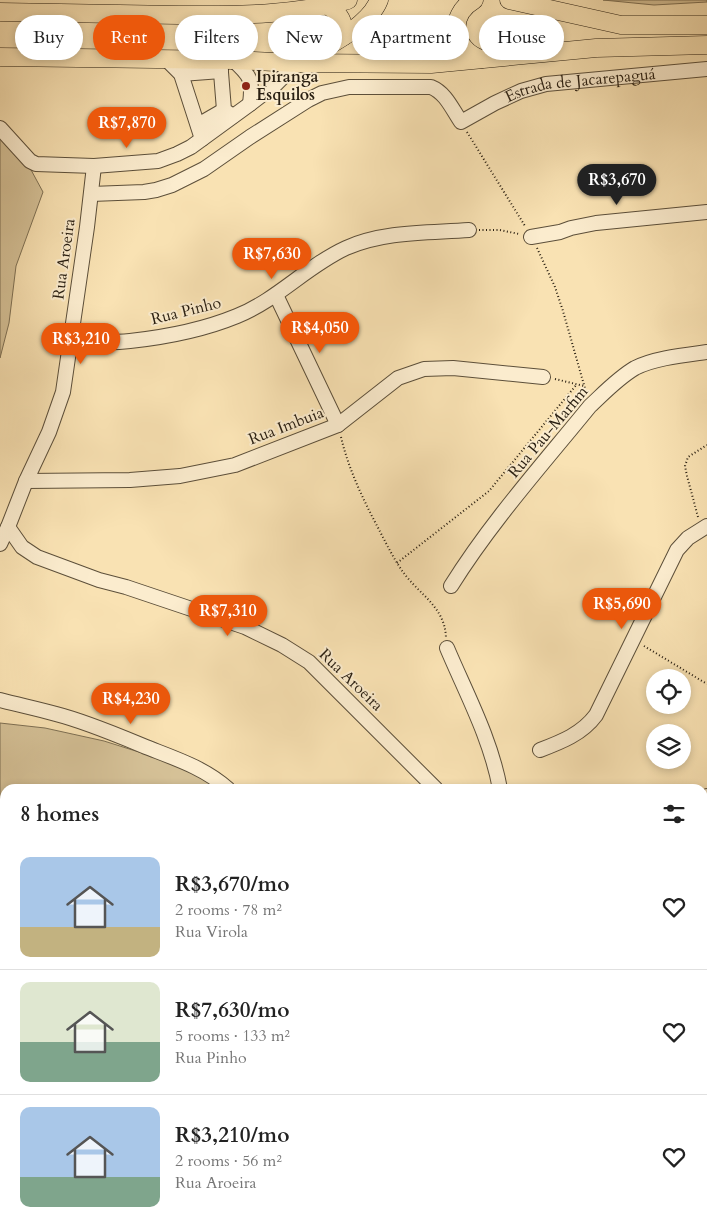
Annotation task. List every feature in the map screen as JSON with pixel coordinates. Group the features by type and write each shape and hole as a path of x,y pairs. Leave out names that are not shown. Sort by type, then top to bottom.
{"main road":[{"path":"0,12 271,14 329,6 348,0"},
{"path":"297,63 355,29 369,16 379,0"},
{"path":"474,0 467,4 459,15 456,28 459,40 465,50 479,58"},
{"path":"508,0 621,25 707,25"},
{"path":"329,6 341,19 344,27 344,36"},
{"name":"Estrada de Jacarepaguá","path":"564,51 596,48 707,45"},
{"name":"Estrada de Jacarepaguá","path":"0,57 166,59 225,64 431,64 479,59"}],"street":[{"path":"166,59 181,74 202,139"},
{"path":"198,125 250,104 275,85 297,63"},
{"path":"181,74 225,64 245,71 252,84 250,104"},
{"path":"225,64 229,113"},
{"name":"Estrada de Jacarepaguá","path":"461,122 521,91 546,84 707,68"},
{"path":"91,194 144,192 172,185 204,170 250,137 308,100 322,93 349,87 431,87 444,95 461,122"},
{"path":"0,128 36,164 94,166 158,161 184,150 202,139 229,113"},
{"name":"Rua Aroeira","path":"0,544 49,432 63,392 94,166"},
{"path":"531,237 596,223 707,212"},
{"name":"Rua Pinho","path":"70,344 130,341 177,334 209,326 239,315 276,295 303,273 346,248 392,235 469,230"},
{"path":"276,295 338,425"},
{"name":"Rua Pau-Marfim","path":"451,586 486,534 590,406 604,392 635,368 672,357 707,352"},
{"name":"Rua Imbuia","path":"26,481 130,480 180,476 235,465 338,425 398,378 424,369 453,368 543,376"},
{"name":"Rua Aroeira","path":"8,527 22,547 37,557 99,580 126,587 245,627 282,645 309,662 431,784"},
{"path":"540,750 580,732 596,715 677,550 688,538 704,527"},
{"path":"447,648 486,739 499,784"},
{"path":"0,700 57,714 100,729 175,758 223,784"}],"path":[{"path":"461,122 531,237 555,287 590,406"},
{"path":"469,230 500,230 531,237"},
{"path":"543,376 584,386"},
{"path":"397,563 489,491 577,384"},
{"path":"338,425 345,454 361,495 397,563 444,620 447,648"},
{"path":"704,527 685,466 688,457 707,445"},
{"path":"633,640 707,684"}],"shaded area":[{"path":"603,0 707,0 707,2 654,5"},
{"path":"0,134 30,168 43,192 16,266 9,323 0,358"},
{"path":"0,723 45,728 104,741 161,759 214,784 0,784"}],"place":[{"name":"Ipiranga Esquilos","path":"246,86"}]}
